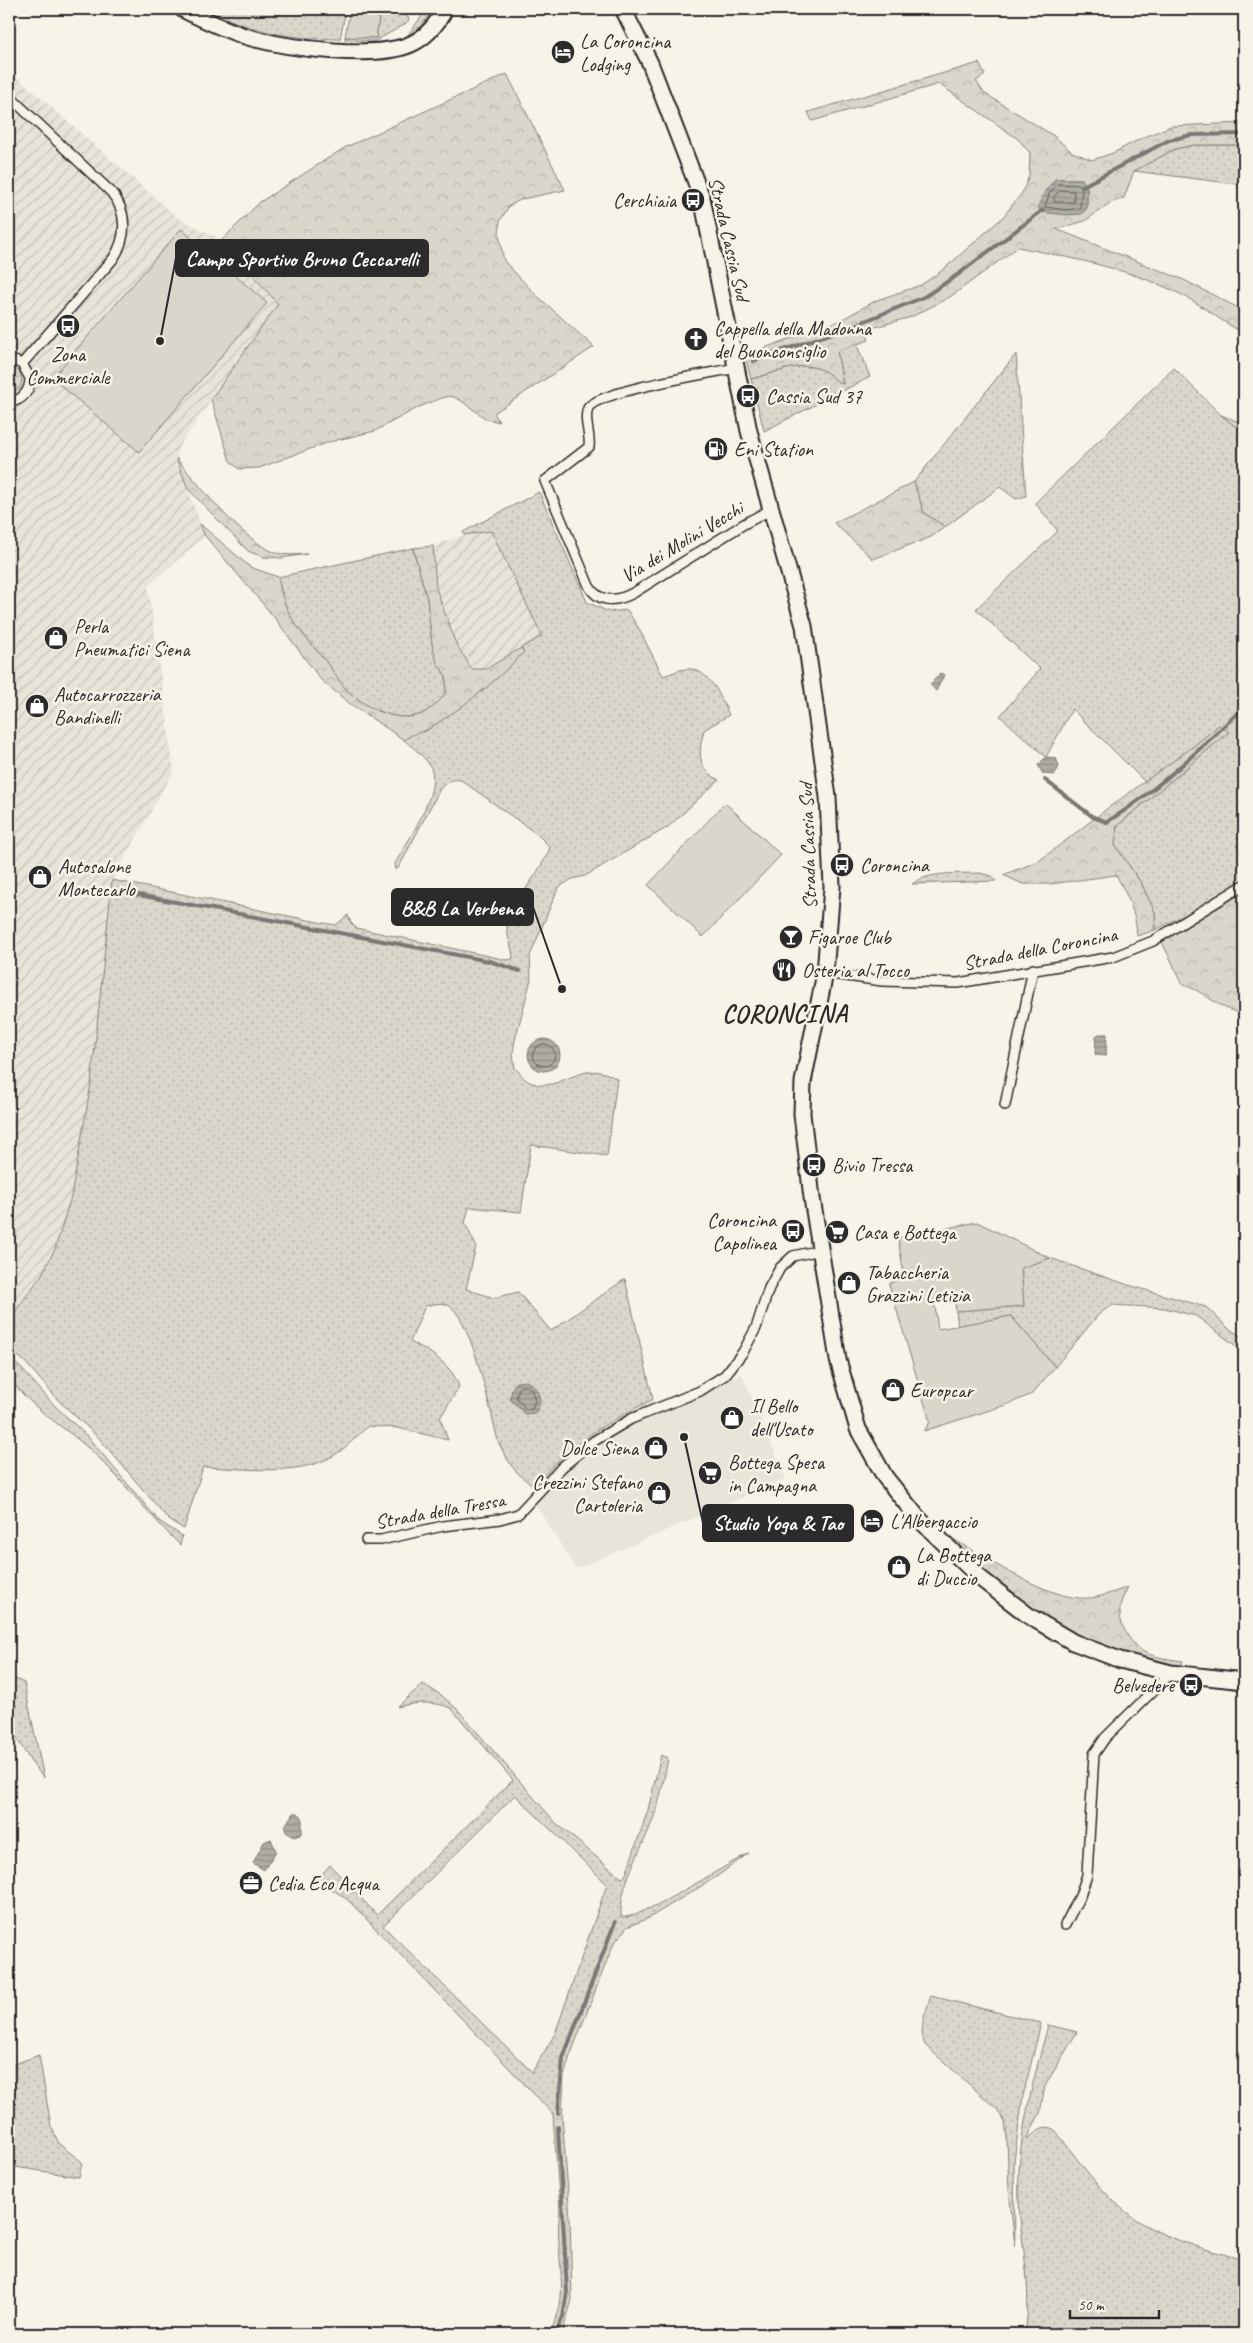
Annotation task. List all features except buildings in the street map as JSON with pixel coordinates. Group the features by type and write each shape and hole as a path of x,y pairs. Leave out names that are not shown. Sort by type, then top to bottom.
{"main road":[{"path":"182,9 220,27 259,40 314,48 379,51 398,48 420,39 435,25 445,9"},
{"name":"Strada Cassia Sud","path":"623,9 657,80 702,198 713,244 749,431 804,626 829,812 832,887 825,973 801,1099 804,1142 838,1360 854,1419 872,1458 898,1495 972,1571 1029,1616 1056,1633 1087,1648 1120,1660 1171,1673 1244,1680"}],"street":[{"path":"9,96 111,192 120,204 124,220 122,242 113,259 22,364"},
{"path":"9,359 22,364 28,372 28,389 21,398 9,403"},
{"name":"Via dei Molini Vecchi","path":"736,368 626,391 595,402 587,413 589,446 545,481 589,586 597,595 611,600 621,599 635,592 744,524 770,510"},
{"name":"Strada della Coroncina","path":"825,973 882,981 958,983 1113,957 1153,941 1244,885"},
{"path":"1005,1106 1033,969"},
{"name":"Strada della Tressa","path":"366,1540 381,1540 434,1527 500,1519 518,1514 562,1466 594,1441 631,1419 700,1391 725,1375 743,1352 756,1328 769,1288 780,1268 793,1256 820,1250"},
{"path":"1065,1925 1080,1896 1087,1875 1094,1754 1105,1738 1171,1673"}],"shaded area":[{"path":"9,70 178,218 222,240 278,304 178,448 176,458 205,536 148,586 174,771 112,880 91,1084 71,1197 55,1249 41,1276 9,1320"},
{"path":"491,530 542,636 485,669 472,669 456,644 436,588 433,546 464,535"},
{"path":"742,1374 786,1479 576,1569 529,1494 553,1463 595,1432 653,1399 657,1415 702,1395"}],"green space":[{"path":"204,9 346,9 340,39 321,39 286,35 254,28"},
{"path":"350,9 357,9 362,14 374,17 376,9 384,9 379,18 376,38 345,37"},
{"path":"384,9 405,9 409,20 404,25 375,41 345,40 345,37 376,38 379,18"},
{"path":"425,12 432,12 420,27 407,36"},
{"path":"979,63 985,75 976,81 984,93 1054,136 1072,152 1092,160 1113,153 1171,126 1244,123 1244,145 1194,145 1175,149 1134,171 1124,198 1110,203 1085,221 1056,229 1184,280 1244,311 1244,333 1186,297 1145,279 1104,266 1018,247 950,297 911,317 865,330 869,340 837,351 843,384 823,370 804,366 751,379 745,355 839,321 877,300 921,285 944,269 1002,218 1022,193 1029,176 1030,153 1018,139 939,84 812,121 808,112","holes":["1055,179 1081,179 1087,189 1087,208"]},
{"path":"507,74 565,190 522,199 509,206 500,221 499,235 504,261 534,293 594,347 494,413 499,422 485,418 460,400 451,396 419,407 375,431 329,442 259,468 239,469 230,461 211,399 278,304 222,240 260,202 344,148"},
{"path":"1194,145 1244,145 1244,185 1134,171 1175,149"},
{"path":"181,229 267,303 139,452 52,378"},
{"path":"856,343 870,377 764,431 751,379 803,366 823,370 843,384 837,351"},
{"path":"1016,354 1026,496 1016,499 1000,487 945,527 924,513 914,482"},
{"path":"9,366 19,371 22,380 20,388 9,395"},
{"path":"1174,368 1221,415 1244,433 1244,879 1202,906 1155,930 1155,912 1141,883 1115,845 1117,826 1228,733 1219,725 1145,782 1072,709 1046,757 1000,716 1040,669 976,609 1058,531 1035,503"},
{"path":"1221,415 1244,424 1244,433"},
{"path":"176,458 219,508 256,542 278,553 292,555 307,554 282,558 263,557 248,551 188,489"},
{"path":"914,482 924,513 945,527 931,537 873,559 834,523"},
{"path":"539,492 587,602 609,612 627,610 638,627 663,676 685,669 693,669 701,673 713,684 729,715 704,730 701,746 700,753 703,765 712,776 719,780 668,827 585,876 572,879 558,888 530,956 531,979 515,1040 513,1053 515,1068 527,1081 542,1085 552,1084 593,1071 605,1073 617,1079 607,1156 531,1145 521,1212 469,1207 465,1223 476,1246 466,1289 494,1298 518,1292 551,1331 625,1279 653,1399 619,1417 574,1446 535,1486 522,1478 505,1455 498,1441 480,1369 459,1316 451,1307 445,1304 425,1306 410,1342 440,1360 452,1373 459,1387 440,1418 448,1440 398,1428 368,1426 333,1456 319,1463 303,1467 270,1470 203,1467 184,1529 169,1520 98,1437 59,1401 25,1362 9,1348 9,1320 41,1276 55,1249 71,1197 91,1084 112,880 336,925 348,915 351,923 356,928 507,960 513,959 507,932 508,920 518,900 546,857 550,847 538,835 461,780 452,780 440,789 396,870 395,864 421,817 431,790 433,778 431,768 426,760 404,740 415,732 426,731 468,701 523,652 521,648 542,636 491,531 464,535 463,532"},
{"path":"200,524 250,567 278,577 281,592 294,622 340,682 355,697 384,713 406,717 417,715 433,707 446,692 446,676 437,663 432,644 427,599 413,548 433,546 436,588 456,644 472,669 486,669 521,648 524,652 492,683 468,702 428,729 404,740 349,703 321,680 274,617 205,536"},
{"path":"413,548 427,599 432,644 437,662 446,676 446,693 430,709 417,715 406,717 395,716 374,709 355,697 343,686 294,622 281,592 278,577"},
{"path":"1219,725 1229,732 1117,826 1115,845 1141,883 1155,912 1155,930 1137,936 1131,905 1116,875 1050,884 1023,884 1003,875 1039,861 1194,746"},
{"path":"725,803 781,855 703,937 648,885"},
{"path":"979,873 992,876 996,881 912,884 936,875"},
{"path":"1244,892 1244,1013 1221,1006 1199,992 1183,985 1162,942"},
{"path":"977,1222 1050,1258 1021,1268 1024,1306 956,1311 954,1298 934,1300 938,1329 1011,1316 1055,1367 1032,1394 1006,1405 924,1431 930,1422 889,1284 904,1276 898,1238"},
{"path":"1050,1258 1128,1285 1206,1307 1228,1328 1244,1338 1244,1352 1196,1316 1165,1308 1112,1305 1099,1314 1055,1367 1011,1316 958,1327 956,1311 1024,1306 1021,1268"},
{"path":"9,1358 87,1436 159,1521 182,1536 180,1545 99,1458 33,1404 9,1379"},
{"path":"941,1531 1027,1581 1064,1595 1092,1598 1128,1587 1122,1599 1120,1609 1122,1624 1128,1635 1135,1645 1144,1652 1158,1657 1183,1661 1181,1666 1114,1651 1072,1633 1032,1608 976,1563"},
{"path":"9,1676 24,1683 44,1778 31,1762 9,1725"},
{"path":"423,1684 441,1695 458,1710 555,1822 623,1878 648,1810 661,1755 668,1758 655,1814 627,1880 621,1917 631,1916 646,1910 684,1891 749,1853 716,1877 649,1918 627,1927 613,1945 564,2076 562,2116 570,2217 572,2300 562,2334 548,2334 556,2320 560,2306 561,2290 560,2211 553,2114 350,1902 327,1888 311,1887 330,1865 377,1915 513,1780 451,1708 438,1704 424,1703 397,1707","holes":["515,1795 607,1884 555,2034 532,2072 383,1926"]},
{"path":"931,1996 1041,2023 1023,2096 1014,2161 1015,2246 1005,2122 997,2109 925,2045 922,2033 925,2014"},
{"path":"1048,2025 1077,2032 1045,2086 1040,2113 1026,2140 1039,2129 1046,2127 1055,2130 1100,2187 1131,2216 1170,2237 1244,2260 1244,2334 1025,2334 1028,2299 1019,2201 1020,2156 1027,2112"},
{"path":"39,2055 51,2126 59,2144 82,2162 79,2177 9,2166 9,2066"}],"water":[{"path":"1055,179 1082,179 1087,189 1087,208 1082,214 1067,215 1040,212 1038,206 1045,191"},
{"path":"941,673 944,675 936,691 930,684"},
{"path":"1046,757 1056,758 1059,767 1054,775 1043,774 1038,765"},
{"path":"1107,1034 1106,1056 1095,1055 1096,1036"},
{"path":"544,1039 550,1040 555,1044 559,1049 559,1061 555,1066 550,1070 544,1071 538,1070 533,1066 529,1061 528,1055 529,1049 533,1044 538,1040"},
{"path":"526,1381 534,1387 539,1395 540,1404 535,1413 525,1414 510,1399 516,1382"},
{"path":"293,1813 298,1813 302,1817 302,1834 294,1837 286,1832 285,1826"},
{"path":"271,1839 276,1851 264,1870 253,1863 264,1842"}],"waterway":[{"path":"1083,186 1169,140 1192,135 1244,134"},
{"path":"753,361 855,325 924,297 956,276 1043,210"},
{"path":"1045,780 1093,817 1107,822 1161,783 1244,707"},
{"path":"117,891 489,961 520,971"},
{"path":"558,2113 563,2058 615,1922"},
{"path":"555,2334 563,2317 567,2292 558,2127"}],"place":[{"name":"La Coroncina Lodging","path":"563,52"},
{"name":"Cerchiaia","path":"693,200"},
{"name":"Zona Commerciale","path":"68,326"},
{"name":"Cappella della Madonna del Buonconsiglio","path":"696,339"},
{"name":"Campo Sportivo Bruno Ceccarelli","path":"160,341"},
{"name":"Cassia Sud 37","path":"748,396"},
{"name":"Eni Station","path":"716,449"},
{"name":"Perla Pneumatici Siena","path":"56,638"},
{"name":"Autocarrozzeria Bandinelli","path":"37,706"},
{"name":"Coroncina","path":"842,865"},
{"name":"Autosalone Montecarlo","path":"40,877"},
{"name":"Figaroe Club","path":"791,937"},
{"name":"Osteria al Tocco","path":"784,970"},
{"name":"B&B La Verbena","path":"562,989"},
{"name":"Bivio Tressa","path":"814,1165"},
{"name":"Coroncina Capolinea","path":"793,1231"},
{"name":"Casa e Bottega","path":"837,1232"},
{"name":"Tabaccheria Grazzini Letizia","path":"849,1283"},
{"name":"Europcar","path":"893,1390"},
{"name":"Il Bello dell'Usato","path":"732,1418"},
{"name":"Studio Yoga & Tao","path":"684,1437"},
{"name":"Dolce Siena","path":"656,1448"},
{"name":"Bottega Spesa in Campagna","path":"710,1473"},
{"name":"Crezzini Stefano Cartoleria","path":"659,1493"},
{"name":"L'Albergaccio","path":"872,1521"},
{"name":"La Bottega di Duccio","path":"899,1567"},
{"name":"Belvedere","path":"1191,1685"},
{"name":"Cedia Eco Acqua","path":"251,1883"}],"district":[{"name":"CORONCINA","path":"785,1014"}]}
